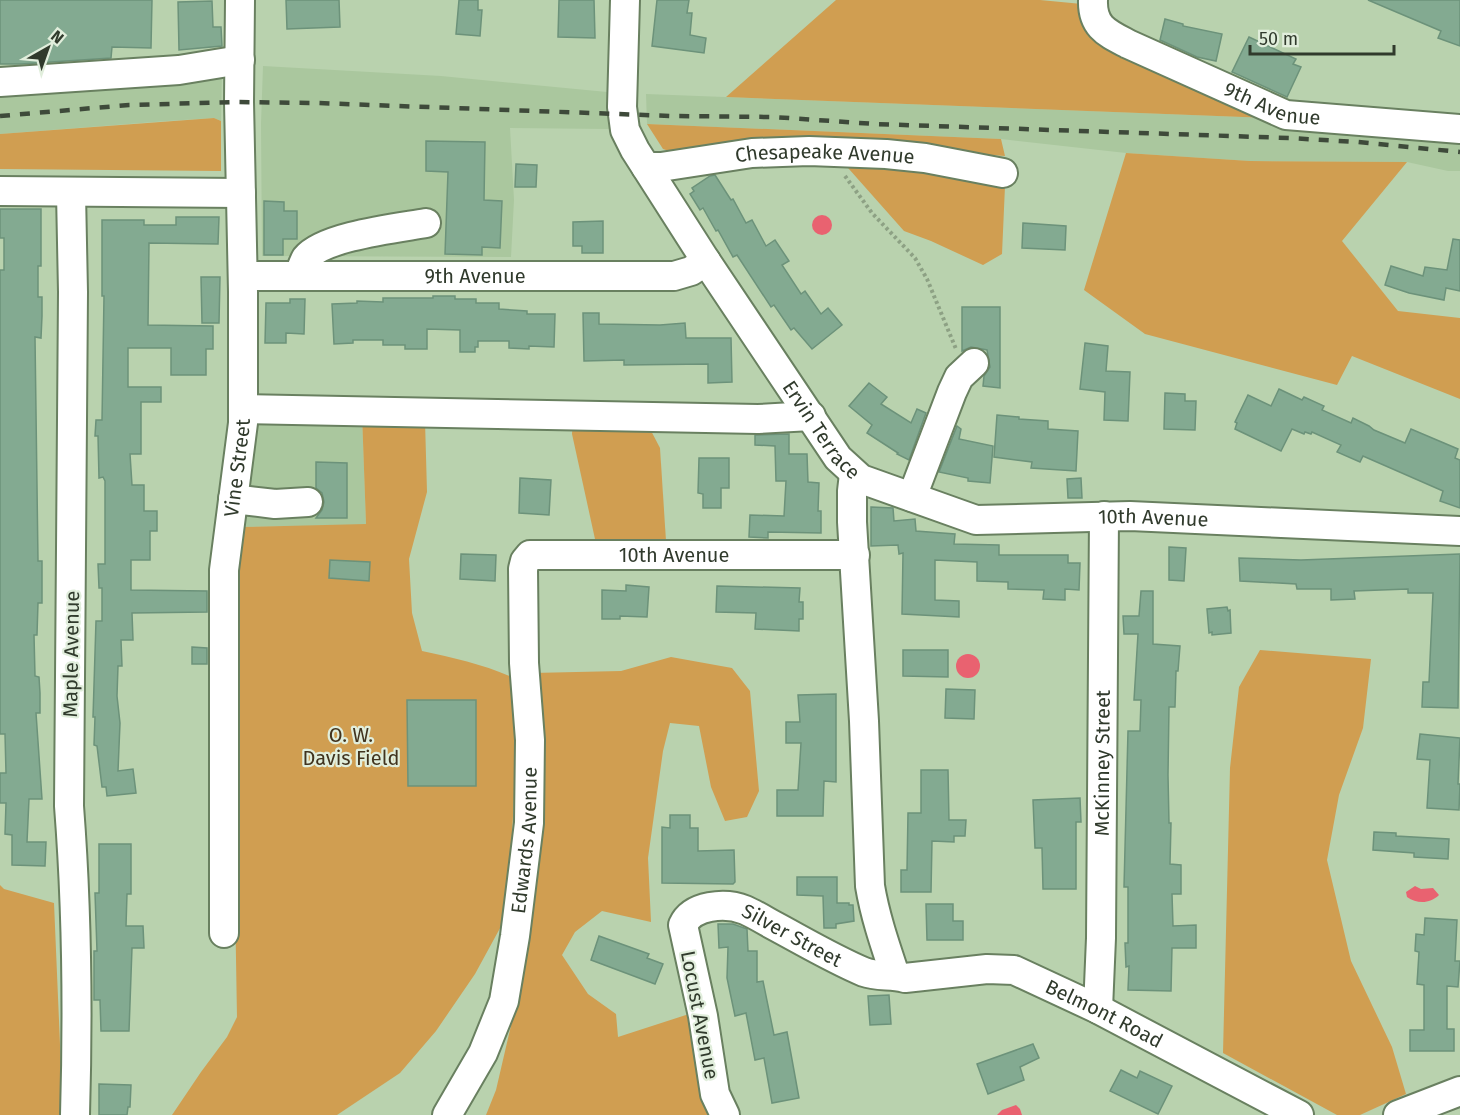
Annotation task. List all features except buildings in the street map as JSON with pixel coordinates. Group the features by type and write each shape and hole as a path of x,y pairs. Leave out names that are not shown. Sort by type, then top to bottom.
{"street":[{"name":"Vine Street","path":"224,933 224,570 243,409 240,0"},
{"name":"Ervin Terrace","path":"625,0 623,118 625,130 706,261 838,458 854,474 852,522 864,721 870,886 883,940 895,975"},
{"name":"9th Avenue","path":"1096,13 1128,44 1286,115 1460,129"},
{"path":"0,82 179,70 240,60"},
{"name":"Chesapeake Avenue","path":"646,167 661,167 752,153 827,152 925,158 1003,173"},
{"path":"0,191 240,193"},
{"name":"Maple Avenue","path":"72,193 69,806 73,847 77,991 75,1115"},
{"path":"298,275 306,258 319,247 343,239 426,223"},
{"name":"9th Avenue","path":"243,276 674,276 691,271 706,261"},
{"path":"912,497 952,392 959,377 970,365"},
{"path":"243,409 758,419 811,416"},
{"name":"10th Avenue","path":"854,474 864,480 976,520 1104,516 1460,531"},
{"path":"233,499 275,504 308,502"},
{"name":"McKinney Street","path":"1098,1009 1101,938 1104,516"},
{"name":"10th Avenue","path":"530,555 855,555"},
{"name":"Edwards Avenue","path":"447,1115 483,1053 504,1001 530,823 530,740 524,663 523,569 530,555"},
{"name":"Silver Street","path":"689,915 722,906 744,909 867,973 895,975"},
{"name":"Locust Avenue","path":"689,915 683,925 683,931 702,1016 715,1094 725,1115"},
{"name":"Belmont Road","path":"895,975 905,978 987,969 1014,970 1098,1009 1299,1115"},
{"path":"1398,1115 1460,1091"}],"path":[{"path":"827,152 872,213 915,258 927,279 953,344 970,365"}],"shaded area":[{"path":"263,66 441,76 607,92 609,129 510,128 514,200 511,257 262,256"},
{"path":"222,70 221,121 214,118 0,134 0,93"},
{"path":"646,94 1269,118 1460,134 1460,171 1448,171 1407,162 1250,161 1126,153 1001,139 647,124"},
{"path":"822,215 829,218 832,225 829,232 822,235 815,232 812,225 815,218"},
{"path":"362,414 366,525 242,527 253,416"},
{"path":"968,654 976,658 980,666 976,674 968,678 960,674 956,666 960,658"},
{"path":"1415,886 1421,889 1433,888 1439,895 1428,901 1415,901 1407,897 1406,892"},
{"path":"1016,1105 1022,1115 997,1115 1002,1110"}],"green space":[{"path":"836,0 1040,0 1082,4 1091,37 1117,55 1269,118 726,97"},
{"path":"214,118 221,121 221,171 0,169 0,134"},
{"path":"647,124 1001,139 1005,156 817,142 681,155 663,149"},
{"path":"1126,153 1250,161 1407,162 1342,241 1398,311 1460,318 1460,399 1352,356 1337,385 1145,334 1084,290"},
{"path":"841,160 899,164 1005,186 1002,254 983,265 904,231"},
{"name":"O. W. Davis Field","path":"362,414 425,421 427,492 409,559 412,613 422,651 482,666 516,679 514,792 508,905 505,919 475,974 436,1031 400,1073 337,1115 172,1115 227,1037 237,1017 230,604 242,527 366,524"},
{"path":"573,421 648,425 660,448 666,541 595,539 572,434"},
{"path":"1260,650 1371,659 1363,728 1339,795 1327,860 1351,961 1392,1047 1406,1094 1360,1115 1337,1115 1223,1053 1230,768 1239,687"},
{"path":"671,657 732,668 750,691 759,791 747,817 725,821 711,787 699,726 670,723 663,751 648,858 651,922 602,911 575,932 562,955 588,994 616,1014 618,1037 689,1014 711,1115 486,1115 496,1090 523,974 523,912 532,673 621,671"},
{"path":"0,885 4,889 54,903 63,1115 0,1115"}],"railway":[{"path":"0,116 129,105 239,102 317,103 672,116 773,117 875,124 1289,138 1460,152"}]}
